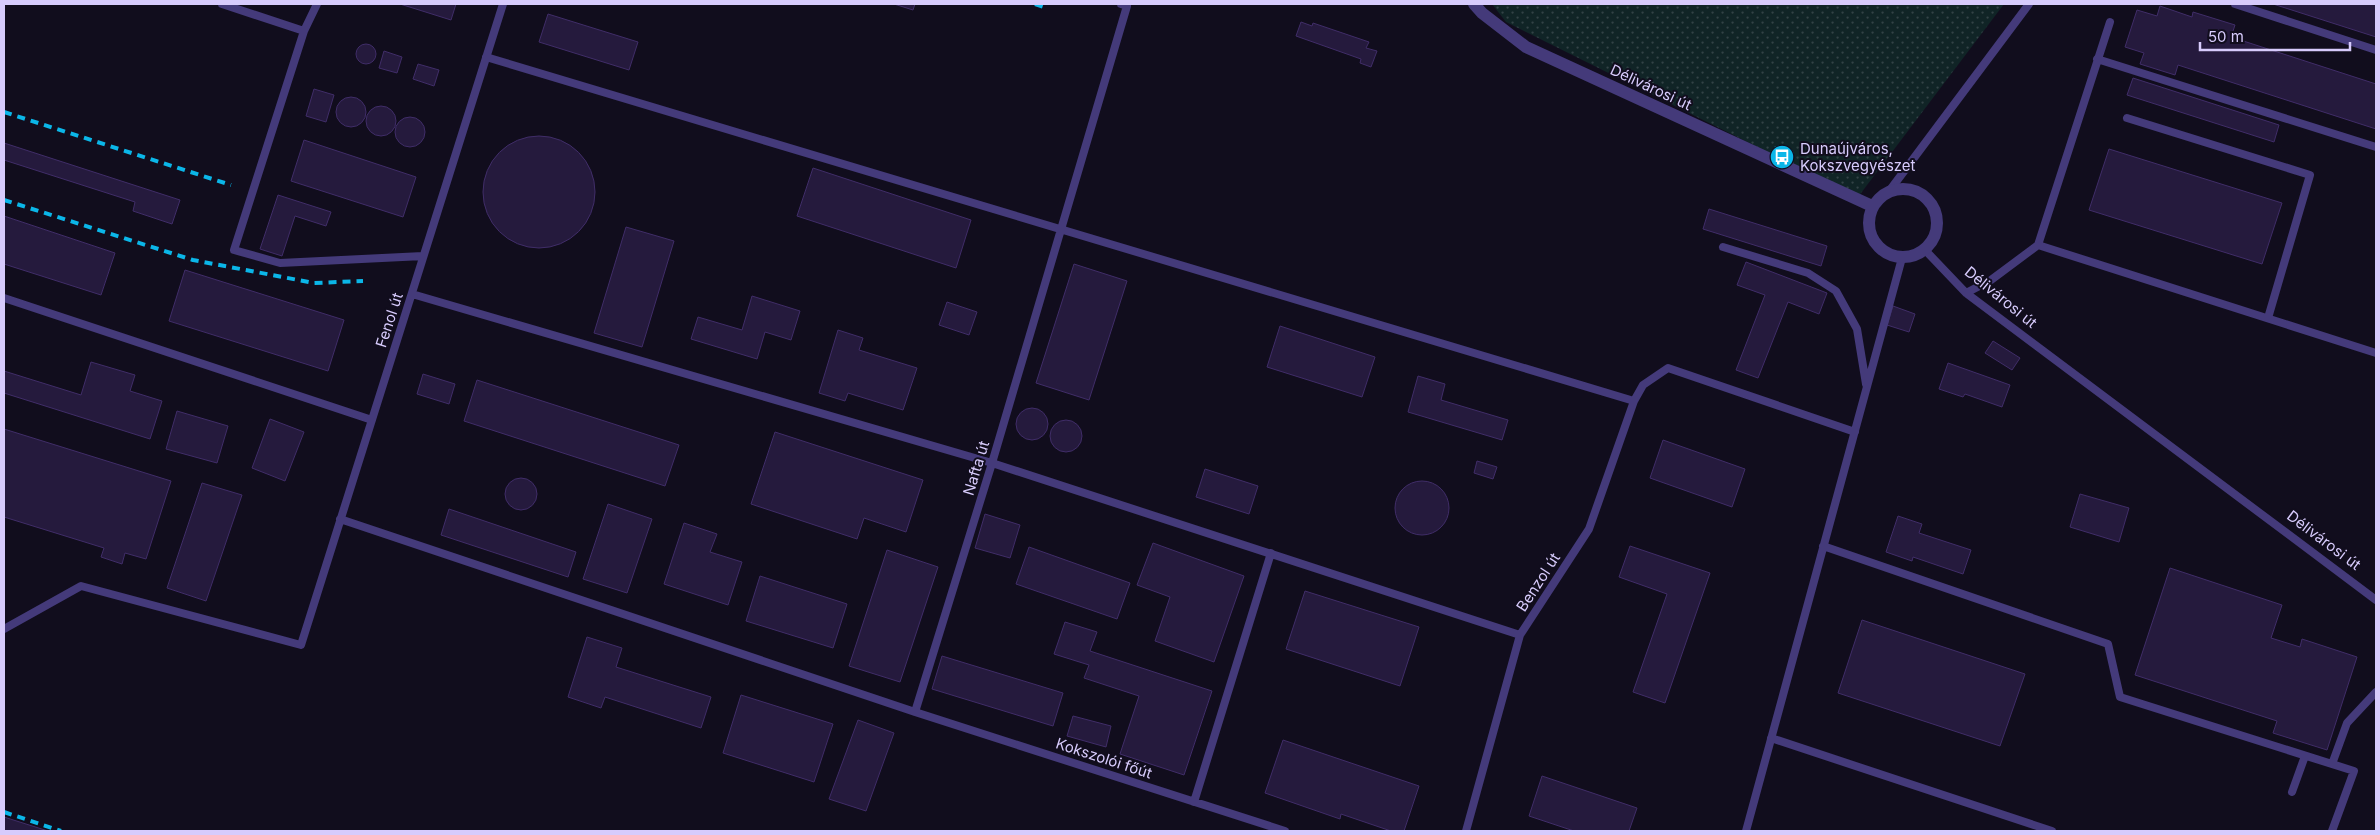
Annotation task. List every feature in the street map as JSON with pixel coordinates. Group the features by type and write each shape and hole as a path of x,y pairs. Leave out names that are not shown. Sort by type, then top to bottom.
{"street":[{"name":"Délivárosi út","path":"1474,4 1526,47 1872,206"},
{"path":"1890,190 1915,190 1933,206 1937,230 1925,250 1902,258 1880,250 1868,229 1872,206 1890,190"}],"lane":[{"path":"222,4 304,31"},
{"path":"317,4 304,31 234,250 280,263 423,256"},
{"name":"Fenol út","path":"4,629 81,586 301,645 503,4"},
{"name":"Nafta út","path":"915,712 992,463 1127,6 1121,4"},
{"path":"1890,190 2029,4"},
{"path":"2235,4 2376,50"},
{"path":"1966,293 1991,280 2038,245 2110,22"},
{"path":"486,57 1634,402"},
{"path":"2098,59 2376,147"},
{"path":"2127,118 2310,176 2268,318"},
{"path":"2038,245 2376,353"},
{"path":"1723,247 1808,273 1836,291 1857,329 1867,388"},
{"name":"Délivárosi út","path":"1925,250 1966,293 2376,600"},
{"path":"1746,831 1902,258"},
{"path":"412,294 992,463 1520,635"},
{"path":"4,298 372,420"},
{"name":"Benzol út","path":"1466,831 1520,635 1589,529 1634,402 1643,384 1668,368 1854,432"},
{"name":"Kokszolói főút","path":"340,519 915,712 1284,831"},
{"path":"1823,546 2108,644 2120,697 2354,771 2332,831"},
{"path":"1194,802 1271,554"},
{"path":"2332,764 2347,723 2376,692"},
{"path":"1772,738 2052,831"},
{"path":"2292,792 2305,756"}],"green space":[{"path":"1492,4 2004,4 1858,197 1506,22"}],"building":[{"path":"400,4 456,4 451,20"},
{"path":"894,4 915,4 913,10"},
{"path":"2273,4 2376,4 2376,37"},
{"path":"2160,6 2192,17 2193,12 2235,25 2231,37 2376,84 2376,129 2178,65 2175,75 2140,64 2144,53 2125,47 2137,10 2157,16"},
{"path":"548,14 638,42 629,70 539,42"},
{"path":"1301,22 1312,26 1313,23 1369,42 1366,48 1377,51 1371,67 1360,63 1361,59 1296,36"},
{"path":"362,44 370,44 376,50 376,58 370,64 362,64 356,58 356,50"},
{"path":"384,51 402,57 397,73 379,68"},
{"path":"418,64 439,70 434,86 413,79"},
{"path":"2133,78 2279,125 2274,142 2127,95"},
{"path":"314,89 334,95 326,122 306,116"},
{"path":"351,97 362,101 366,112 362,123 351,127 340,123 336,112 340,101"},
{"path":"381,106 392,110 396,121 392,132 381,136 370,132 366,121 370,110"},
{"path":"410,117 421,121 425,132 421,143 410,147 399,143 395,132 399,121"},
{"path":"539,136 561,140 579,152 591,170 595,192 591,214 579,232 561,244 539,248 517,244 499,232 487,214 483,192 487,170 499,152 517,140"},
{"path":"304,140 416,177 403,217 291,181"},
{"path":"4,143 180,200 172,224 133,211 135,202 4,160"},
{"path":"2109,149 2282,203 2262,264 2089,210"},
{"path":"813,168 971,220 956,268 797,216"},
{"path":"278,195 331,212 326,226 295,216 282,256 260,249"},
{"path":"1709,209 1827,246 1821,266 1703,229"},
{"path":"4,216 115,253 101,295 4,264"},
{"path":"626,227 674,241 642,347 594,333"},
{"path":"1746,262 1827,293 1819,314 1788,302 1758,378 1736,370 1765,295 1737,285"},
{"path":"1074,264 1127,281 1089,400 1036,383"},
{"path":"185,270 344,320 328,371 169,321"},
{"path":"752,296 800,311 791,340 765,332 757,359 691,339 698,317 742,330"},
{"path":"947,302 977,312 969,335 939,325"},
{"path":"1893,306 1915,314 1909,332 1887,325"},
{"path":"1280,326 1375,357 1362,397 1267,367"},
{"path":"838,330 863,338 859,350 917,368 903,410 848,393 845,401 819,393"},
{"path":"1993,341 2020,358 2012,370 1985,353"},
{"path":"91,362 135,375 130,391 162,401 150,439 4,393 4,371 81,395"},
{"path":"1948,363 2010,385 2002,407 1965,394 1963,397 1939,389"},
{"path":"423,374 455,384 449,404 417,394"},
{"path":"1418,376 1445,384 1441,400 1508,420 1502,440 1408,412"},
{"path":"477,380 679,445 665,486 464,421"},
{"path":"1032,408 1038,409 1043,413 1047,418 1047,430 1043,435 1038,439 1032,440 1026,439 1021,435 1017,430 1016,424 1017,418 1021,413 1026,409"},
{"path":"177,411 228,426 217,463 166,449"},
{"path":"270,419 304,432 285,481 252,468"},
{"path":"1066,420 1077,425 1082,436 1077,447 1066,452 1055,447 1050,436 1055,425"},
{"path":"4,429 171,481 146,559 125,553 122,564 101,557 104,548 4,517"},
{"path":"775,432 923,480 906,532 864,518 857,539 751,504"},
{"path":"1663,440 1745,469 1732,507 1650,478"},
{"path":"1477,461 1497,467 1493,479 1474,473"},
{"path":"1205,469 1258,486 1249,514 1196,497"},
{"path":"521,478 527,479 532,483 536,488 536,500 532,505 527,509 521,510 515,509 510,505 506,500 505,494 506,488 510,483 515,479"},
{"path":"1422,481 1432,483 1441,489 1447,498 1449,508 1447,518 1441,527 1432,533 1422,535 1412,533 1403,527 1397,518 1395,508 1397,498 1403,489 1412,483"},
{"path":"202,483 242,495 206,601 167,588"},
{"path":"2080,494 2129,508 2119,542 2070,527"},
{"path":"608,504 652,519 627,593 583,579"},
{"path":"449,509 576,552 568,577 441,535"},
{"path":"985,514 1020,525 1010,558 975,548"},
{"path":"1898,516 1922,524 1919,533 1971,550 1963,574 1913,557 1912,561 1886,552"},
{"path":"684,523 717,534 710,552 742,562 728,605 664,584"},
{"path":"1153,543 1244,576 1214,662 1155,641 1170,597 1137,585"},
{"path":"1630,546 1710,573 1665,703 1633,692 1667,594 1619,577"},
{"path":"1029,547 1130,583 1117,619 1016,584"},
{"path":"887,550 938,567 900,682 849,666"},
{"path":"2170,568 2282,605 2271,638 2300,647 2302,639 2357,657 2327,750 2273,733 2277,721 2135,675"},
{"path":"760,576 847,604 833,648 746,621"},
{"path":"1305,591 1419,627 1400,686 1286,649"},
{"path":"1862,620 2025,674 2000,746 1838,693"},
{"path":"1065,622 1097,632 1090,651 1212,691 1184,775 1120,754 1139,696 1084,678 1089,665 1054,654"},
{"path":"587,637 622,648 616,667 711,697 701,728 605,697 601,708 568,697"},
{"path":"942,656 1063,693 1053,726 932,689"},
{"path":"741,695 833,724 814,782 723,753"},
{"path":"1073,716 1111,726 1106,747 1067,736"},
{"path":"858,720 894,733 866,811 829,799"},
{"path":"1283,740 1419,786 1404,831 1391,831 1341,814 1340,819 1265,793"},
{"path":"1542,776 1637,808 1629,831 1574,831 1529,816"},
{"path":"4,817 48,831 4,831"}],"railway":[{"path":"1035,4 1044,7"},
{"path":"4,112 231,185"},
{"path":"4,200 193,260 314,283 363,281"},
{"path":"4,812 61,831"}],"place":[{"name":"Dunaújváros, Kokszvegyészet","path":"1782,157"}]}
